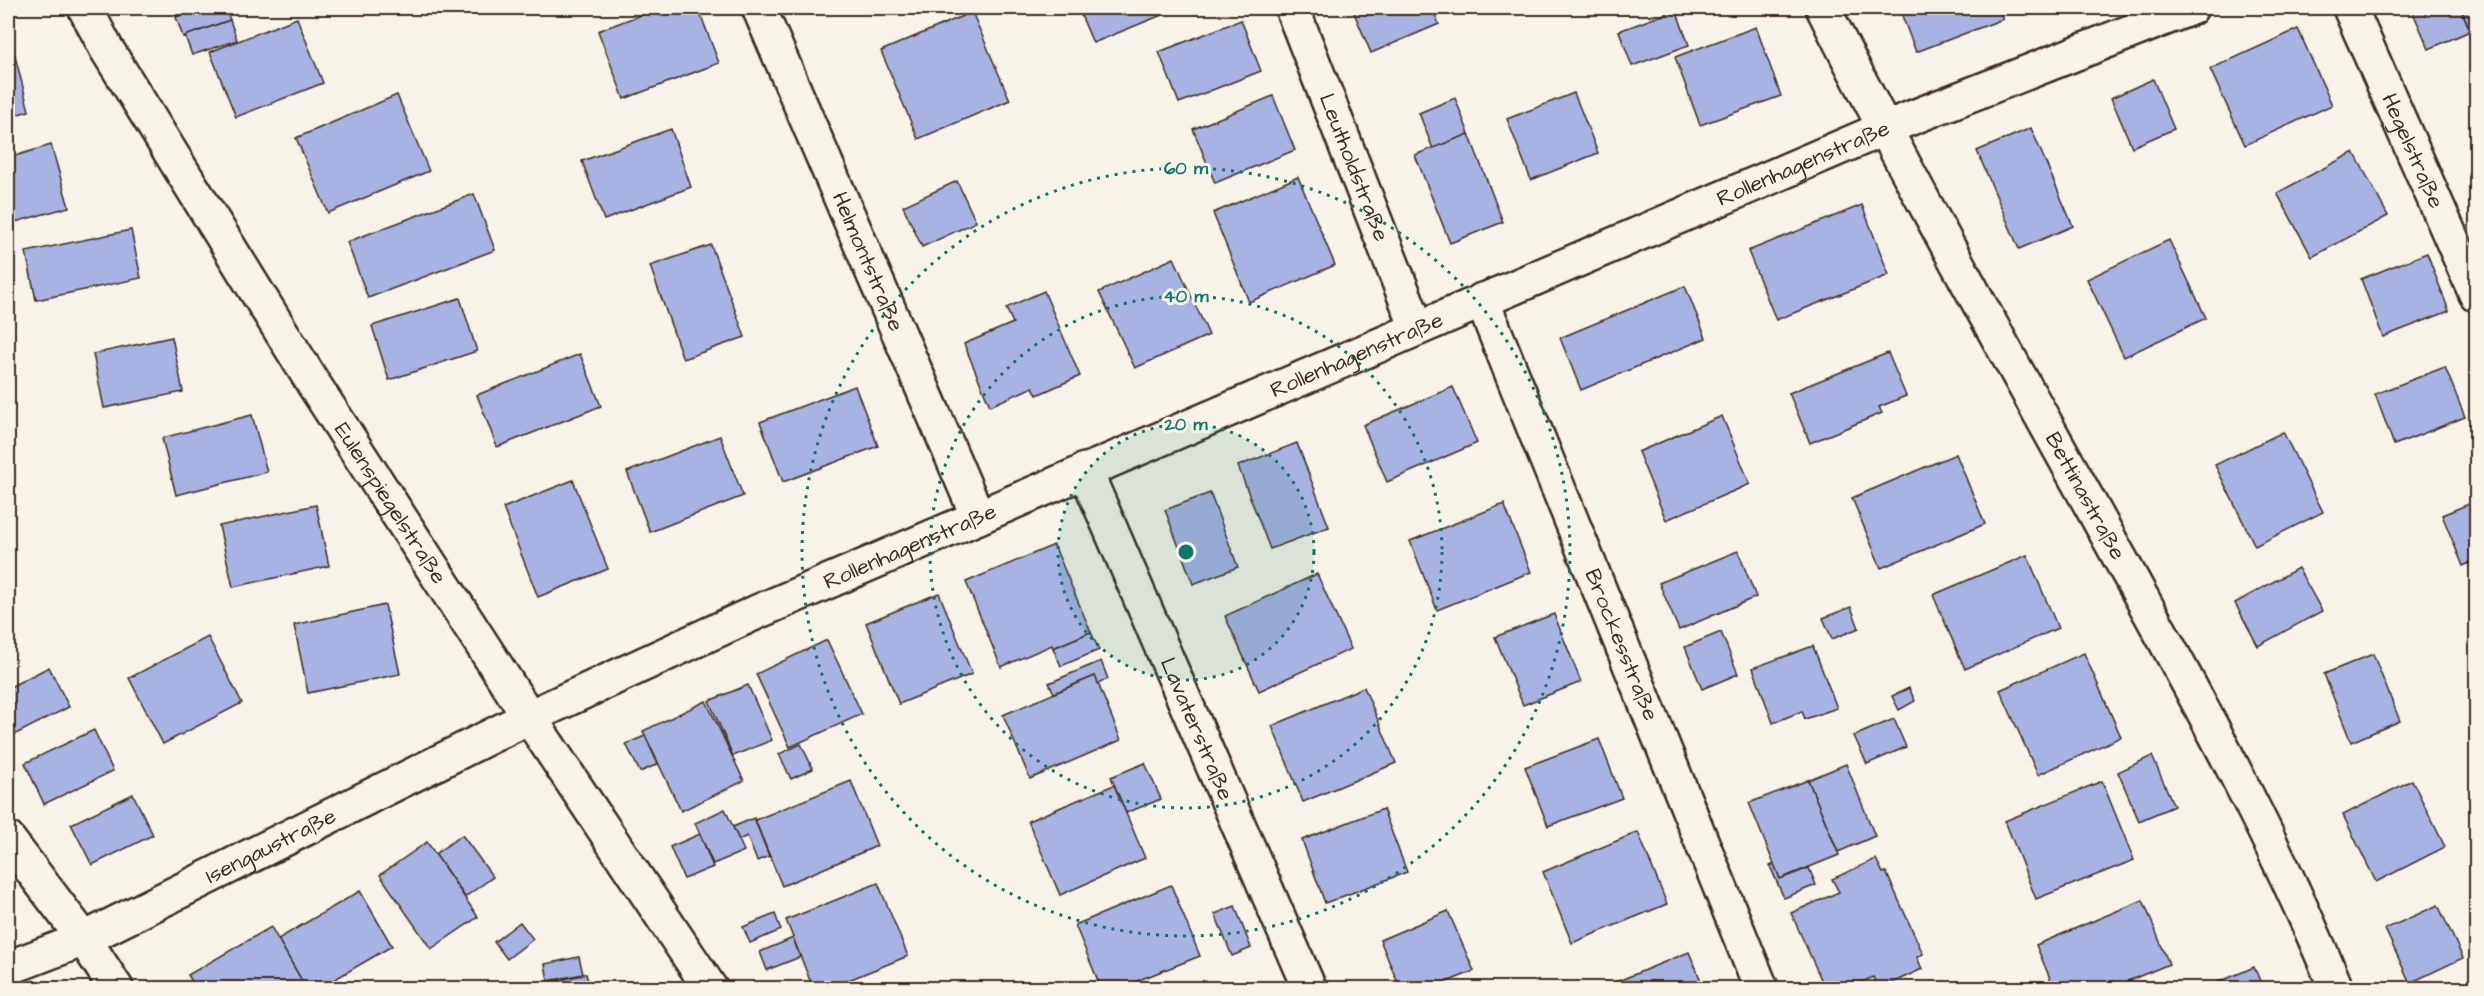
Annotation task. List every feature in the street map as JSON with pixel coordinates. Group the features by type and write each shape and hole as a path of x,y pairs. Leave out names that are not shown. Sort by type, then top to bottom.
{"street":[{"name":"Eulenspiegelstraße","path":"85,8 106,48 307,372 529,717 710,988"},
{"name":"Helmontstraße","path":"759,8 978,517"},
{"name":"Leutholdstraße","path":"1292,8 1417,328"},
{"name":"Bettinastraße","path":"1823,8 1883,129 2194,692 2304,912 2336,988"},
{"name":"Rollenhagenstraße","path":"529,717 757,612 1482,300 1883,129 2191,8"},
{"name":"Hegelstraße","path":"2350,8 2476,294"},
{"name":"Brockesstraße","path":"1482,300 1761,988"},
{"name":"Lavaterstraße","path":"1085,470 1309,988"},
{"name":"Isengaustraße","path":"8,968 84,939 529,717"},
{"path":"8,839 84,939 116,988"}],"building":[{"path":"172,8 201,8 176,17"},
{"path":"201,8 225,8 230,20 183,37 176,17"},
{"path":"659,8 698,8 719,63 624,99 598,31"},
{"path":"1078,8 1179,8 1093,43"},
{"path":"1352,8 1432,8 1439,24 1371,53"},
{"path":"1899,8 1998,8 2003,19 1916,52"},
{"path":"2411,8 2461,8 2470,31 2429,49"},
{"path":"2461,8 2476,8 2476,21 2468,25"},
{"path":"1676,10 1689,45 1632,66 1619,31"},
{"path":"972,12 1010,100 918,139 881,51"},
{"path":"297,18 323,83 236,117 210,52"},
{"path":"230,20 237,40 192,55 185,36"},
{"path":"1241,20 1261,71 1179,103 1159,52"},
{"path":"1756,27 1781,96 1700,125 1675,57"},
{"path":"2298,29 2332,105 2245,145 2210,69"},
{"path":"13,48 29,111 8,117 8,50"},
{"path":"2153,79 2174,129 2132,147 2111,98"},
{"path":"1574,93 1598,153 1531,180 1507,119"},
{"path":"397,95 429,171 328,213 296,138"},
{"path":"1273,96 1295,150 1215,183 1193,129"},
{"path":"1455,98 1469,134 1433,149 1419,113"},
{"path":"2031,128 2073,226 2019,249 1977,151"},
{"path":"671,129 691,187 604,220 582,161"},
{"path":"1469,134 1503,222 1450,243 1415,155"},
{"path":"51,145 69,207 8,224 8,158"},
{"path":"2354,152 2388,216 2312,257 2277,193"},
{"path":"1298,177 1335,265 1249,302 1213,213"},
{"path":"957,181 976,222 922,247 903,206"},
{"path":"474,194 495,250 368,298 347,242"},
{"path":"1862,205 1889,275 1776,320 1748,251"},
{"path":"131,230 141,278 36,300 26,252"},
{"path":"2169,240 2206,318 2124,357 2087,279"},
{"path":"711,245 745,337 683,359 650,266"},
{"path":"2427,253 2449,311 2383,337 2361,279"},
{"path":"1174,258 1209,335 1135,368 1099,292"},
{"path":"1685,286 1706,338 1581,390 1560,338"},
{"path":"1044,291 1080,376 1037,395 1033,387 990,406 964,344 1013,323 1006,308"},
{"path":"460,298 477,351 389,380 372,326"},
{"path":"172,337 183,392 104,408 93,354"},
{"path":"1888,353 1906,396 1879,407 1882,413 1810,443 1789,393"},
{"path":"580,354 601,406 497,447 477,395"},
{"path":"2445,367 2465,417 2394,445 2375,394"},
{"path":"855,386 878,446 783,482 760,422"},
{"path":"1453,387 1477,443 1387,482 1363,425"},
{"path":"252,415 267,472 176,495 162,438"},
{"path":"1722,416 1750,484 1666,520 1638,452"},
{"path":"2283,432 2323,512 2255,546 2215,465"},
{"path":"720,436 743,496 650,532 627,472"},
{"path":"1297,443 1329,527 1270,549 1238,466"},
{"path":"1956,454 1985,524 1881,568 1852,498"},
{"path":"573,480 608,569 538,597 503,508"},
{"path":"1210,493 1238,567 1193,584 1165,510"},
{"path":"2476,501 2476,560 2463,566 2442,515"},
{"path":"1504,504 1531,572 1437,610 1410,541"},
{"path":"316,505 329,566 233,587 219,526"},
{"path":"1054,545 1091,632 1053,648 1052,645 1001,667 966,582"},
{"path":"1738,551 1756,597 1679,630 1659,583"},
{"path":"2027,555 2058,628 1965,669 1933,595"},
{"path":"2298,568 2322,611 2258,646 2235,603"},
{"path":"1317,574 1351,649 1259,691 1225,616"},
{"path":"939,593 972,674 899,704 866,623"},
{"path":"385,605 400,674 308,693 294,625"},
{"path":"1851,607 1859,628 1832,639 1823,618"},
{"path":"1554,614 1581,682 1523,705 1495,637"},
{"path":"1091,632 1099,650 1061,666 1053,648"},
{"path":"1721,632 1738,674 1702,689 1685,647"},
{"path":"208,637 242,703 163,744 129,678"},
{"path":"827,640 862,714 790,747 756,674"},
{"path":"1813,646 1837,708 1805,719 1802,711 1773,723 1753,668"},
{"path":"2084,653 2121,737 2038,775 2000,690"},
{"path":"2373,654 2400,721 2351,742 2324,674"},
{"path":"1101,661 1108,679 1098,684 1095,676 1054,693 1049,683"},
{"path":"49,667 69,707 8,738 8,688"},
{"path":"1095,676 1121,740 1030,779 1003,715"},
{"path":"748,685 772,740 733,756 709,701"},
{"path":"1364,687 1396,763 1303,802 1272,726"},
{"path":"1909,688 1915,701 1899,710 1892,696"},
{"path":"706,701 744,781 681,811 643,731"},
{"path":"1894,719 1906,747 1867,764 1854,736"},
{"path":"94,730 113,771 44,804 25,763"},
{"path":"645,736 658,764 640,772 626,744"},
{"path":"1599,739 1622,798 1548,826 1525,767"},
{"path":"801,744 813,769 791,779 779,754"},
{"path":"2152,756 2174,806 2139,821 2118,772"},
{"path":"1145,763 1161,799 1126,813 1111,777"},
{"path":"1846,764 1875,836 1838,852 1808,780"},
{"path":"1808,780 1839,855 1780,879 1749,803"},
{"path":"2412,780 2445,847 2376,882 2343,815"},
{"path":"851,781 877,846 782,886 755,820"},
{"path":"2102,781 2134,860 2036,899 2005,821"},
{"path":"1114,785 1145,858 1060,895 1028,821"},
{"path":"133,794 153,835 92,865 71,824"},
{"path":"725,809 744,851 713,864 695,823"},
{"path":"1383,809 1407,872 1325,903 1302,840"},
{"path":"754,818 769,856 757,861 747,836 739,840 733,827"},
{"path":"1638,832 1667,904 1572,943 1543,872"},
{"path":"700,834 713,867 684,879 670,847"},
{"path":"462,835 493,877 465,897 435,854"},
{"path":"427,842 478,917 431,949 380,875"},
{"path":"1876,859 1883,873 1886,872 1923,954 1917,957 1922,969 1881,988 1878,988 1873,977 1849,988 1825,988 1791,913 1839,892 1832,879"},
{"path":"1774,864 1780,879 1809,868 1816,885 1784,898 1770,866"},
{"path":"878,883 908,956 829,988 813,988 786,920"},
{"path":"1171,885 1200,956 1119,988 1101,988 1075,925"},
{"path":"360,891 392,946 320,988 306,988 278,939"},
{"path":"2143,900 2169,964 2111,988 2054,988 2036,945"},
{"path":"2438,905 2463,958 2410,983 2385,929"},
{"path":"1235,906 1251,948 1232,956 1215,914"},
{"path":"1448,911 1474,971 1432,988 1400,988 1380,940"},
{"path":"775,914 781,930 750,943 743,927"},
{"path":"520,922 533,939 507,959 494,942"},
{"path":"271,927 306,988 196,988 188,975"},
{"path":"793,938 800,957 767,970 760,952"},
{"path":"1689,952 1704,988 1601,988"},
{"path":"579,957 583,974 548,981 545,964"},
{"path":"2254,967 2263,988 2205,988"},
{"path":"586,974 590,988 525,988"}]}
